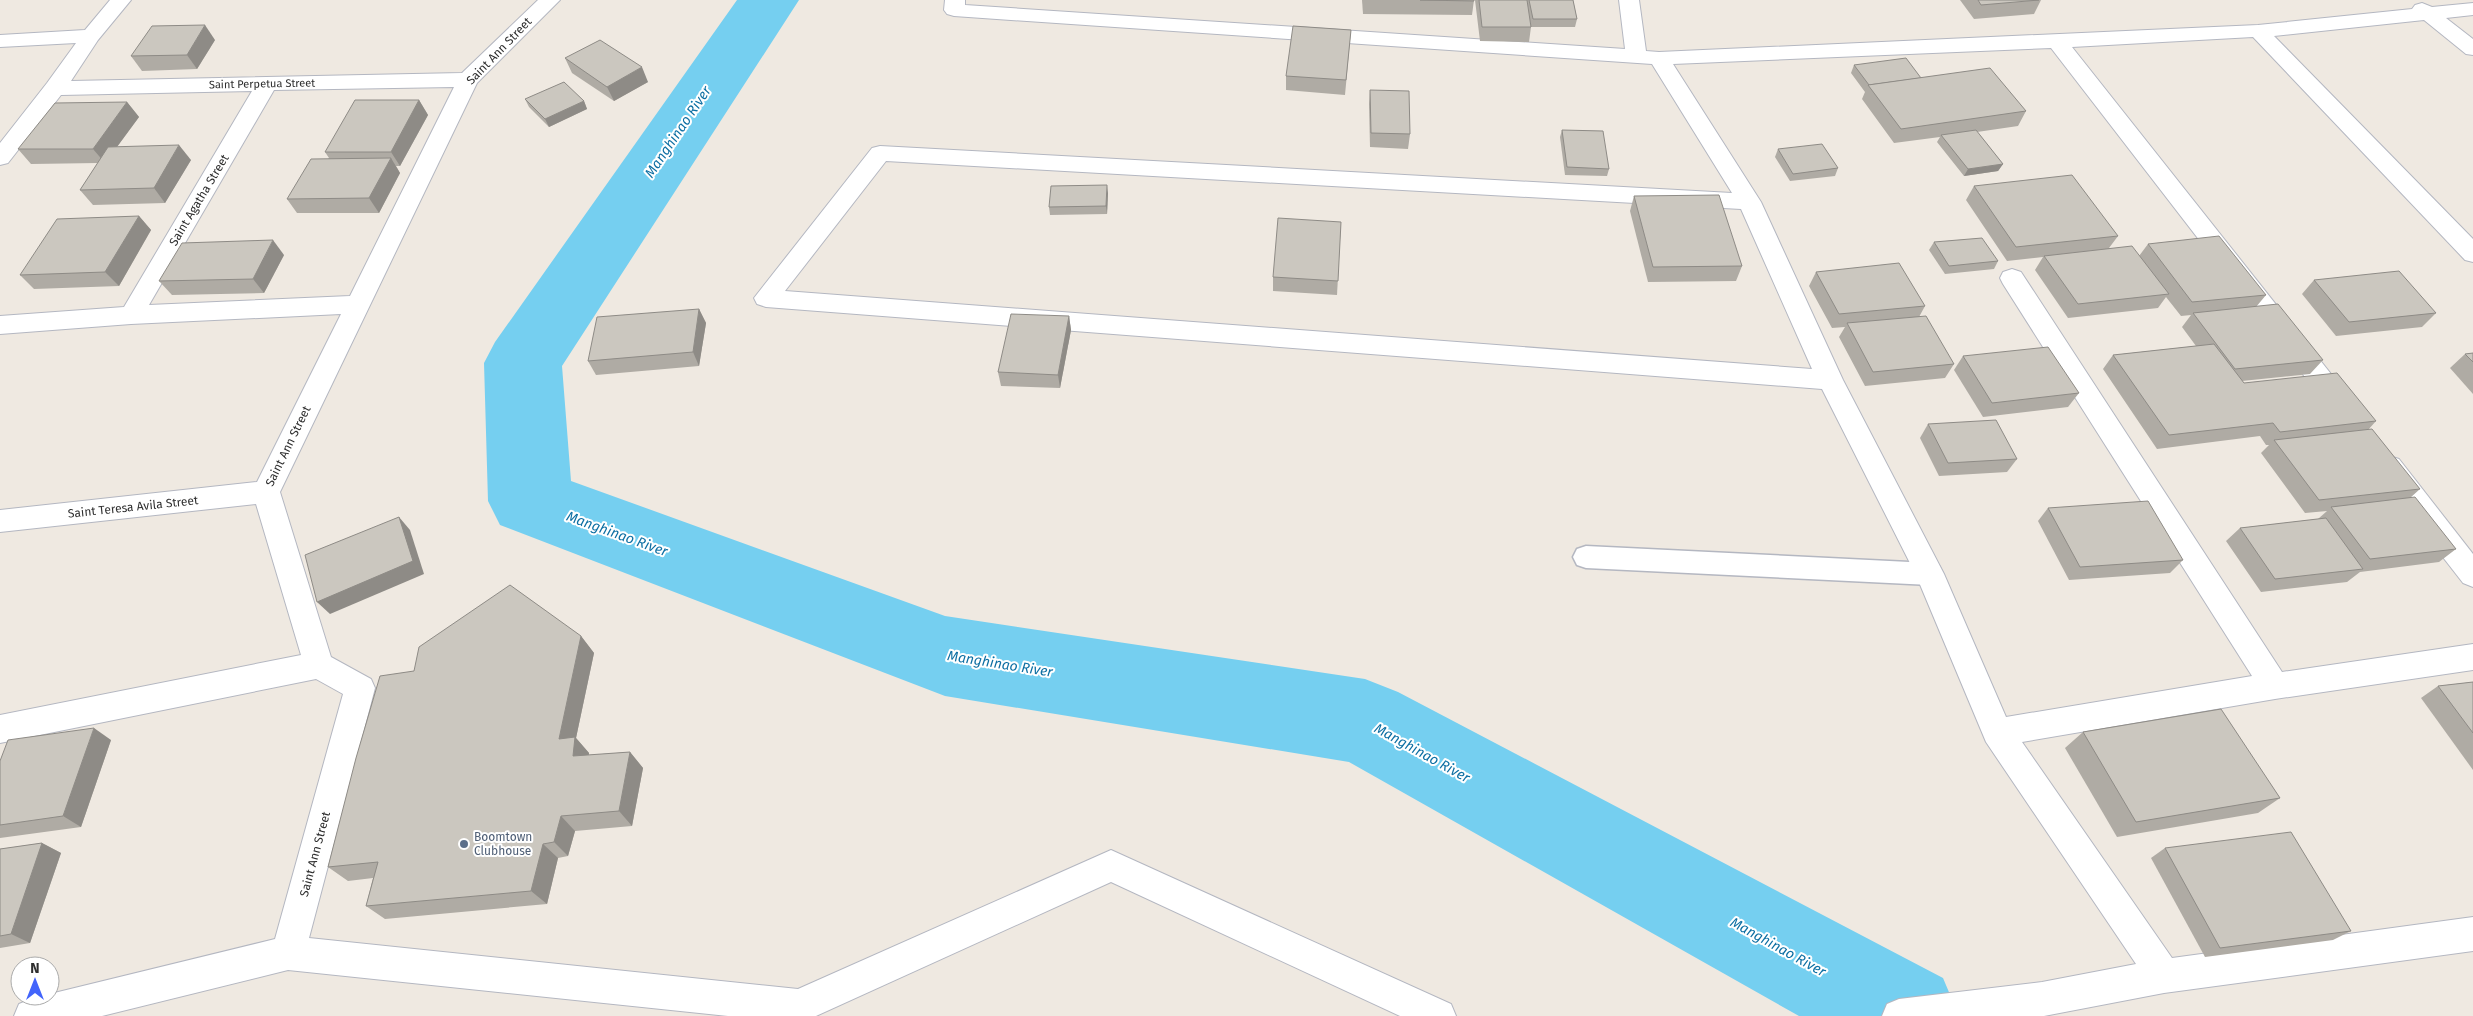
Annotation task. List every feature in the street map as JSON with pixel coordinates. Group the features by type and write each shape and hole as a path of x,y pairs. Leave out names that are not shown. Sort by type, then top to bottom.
{"street":[{"path":"0,158 55,88 91,36 121,0"},
{"name":"Saint Ann Street","path":"288,953 360,688 320,665 266,492 468,80 550,0"},
{"path":"955,0 954,10 1648,58 2057,42 2258,31 2473,10"},
{"path":"1629,0 1648,58 1749,202 1830,380 1930,574 1997,732 2164,976"},
{"path":"2411,0 2473,49"},
{"path":"2258,31 2473,254"},
{"path":"0,41 91,36"},
{"path":"2057,42 2357,426"},
{"name":"Saint Perpetua Street","path":"55,88 468,80"},
{"name":"Saint Agatha Street","path":"131,315 268,84"},
{"path":"1749,202 880,153 766,298 1830,380"},
{"path":"2012,278 2275,686"},
{"path":"0,325 131,315 358,304"},
{"path":"2375,449 2473,575"},
{"name":"Saint Teresa Avila Street","path":"0,521 266,492"},
{"path":"1997,732 2275,686 2473,657"},
{"path":"0,730 320,665"},
{"path":"31,1016 288,953 791,1011 1111,866 1439,1016"},
{"path":"1901,1016 2042,999 2164,976 2473,934"}],"lane":[{"path":"1586,557 1930,574"}],"building":[{"path":"1420,0 1474,0 1474,1"},
{"path":"1479,0 1527,0 1531,27 1482,27"},
{"path":"1529,0 1573,0 1577,19 1533,19"},
{"path":"1978,0 2039,0 1981,5"},
{"path":"205,25 187,55 131,56 152,26"},
{"path":"1293,26 1351,30 1346,80 1286,76"},
{"path":"600,40 642,67 607,87 565,58"},
{"path":"1906,58 1921,78 1869,85 1854,65"},
{"path":"1990,68 2026,111 1901,129 1868,85"},
{"path":"564,82 584,101 545,119 525,99"},
{"path":"1370,90 1409,91 1410,134 1371,133"},
{"path":"355,100 419,100 391,152 325,152"},
{"path":"127,102 93,149 18,149 55,103"},
{"path":"1562,130 1603,131 1609,169 1567,167"},
{"path":"1976,130 2003,164 1968,169 1941,135"},
{"path":"1822,144 1838,168 1793,174 1778,149"},
{"path":"179,145 154,188 80,190 108,147"},
{"path":"391,158 369,198 287,199 311,159"},
{"path":"2072,175 2118,236 2016,247 1974,186"},
{"path":"1107,185 1106,206 1049,207 1051,186"},
{"path":"1719,195 1742,266 1653,267 1634,196"},
{"path":"139,216 105,272 20,275 57,219"},
{"path":"1278,218 1341,222 1338,281 1273,277"},
{"path":"2219,236 2266,295 2192,302 2148,244"},
{"path":"1982,238 1998,261 1949,266 1934,242"},
{"path":"273,240 253,279 159,281 182,243"},
{"path":"2132,246 2169,294 2078,304 2044,256"},
{"path":"1899,263 1925,306 1839,314 1816,272"},
{"path":"2399,271 2436,313 2349,322 2314,280"},
{"path":"2278,304 2323,360 2235,369 2193,313"},
{"path":"699,309 693,352 588,361 597,317"},
{"path":"1011,314 1069,316 1058,375 998,372"},
{"path":"1926,316 1954,364 1873,372 1847,323"},
{"path":"2214,344 2244,383 2337,373 2376,421 2280,432 2273,423 2169,435 2113,355"},
{"path":"2048,347 2079,393 1992,403 1963,356"},
{"path":"2473,353 2473,362 2465,354"},
{"path":"1996,420 2017,459 1948,463 1928,424"},
{"path":"2372,429 2420,489 2319,500 2274,440"},
{"path":"2415,497 2456,549 2370,559 2331,507"},
{"path":"2148,501 2183,560 2080,567 2048,508"},
{"path":"399,517 413,561 317,602 305,555"},
{"path":"2326,518 2363,569 2275,579 2240,528"},
{"path":"510,585 581,636 559,739 575,737 573,756 630,752 619,811 561,816 554,842 543,844 531,891 366,906 378,862 328,867 356,758 380,676 414,671 419,647"},
{"path":"2473,682 2473,733 2438,686"},
{"path":"2221,709 2280,798 2136,822 2083,732"},
{"path":"94,728 63,816 0,825 0,761 8,740"},
{"path":"2291,832 2351,931 2220,948 2165,848"},
{"path":"42,843 11,934 0,936 0,849"}],"waterway":[{"name":"Manghinao River","path":"768,0 523,363 530,501 945,656 1365,722 1905,1016"}],"place":[{"name":"Boomtown Clubhouse","path":"464,844"}]}
